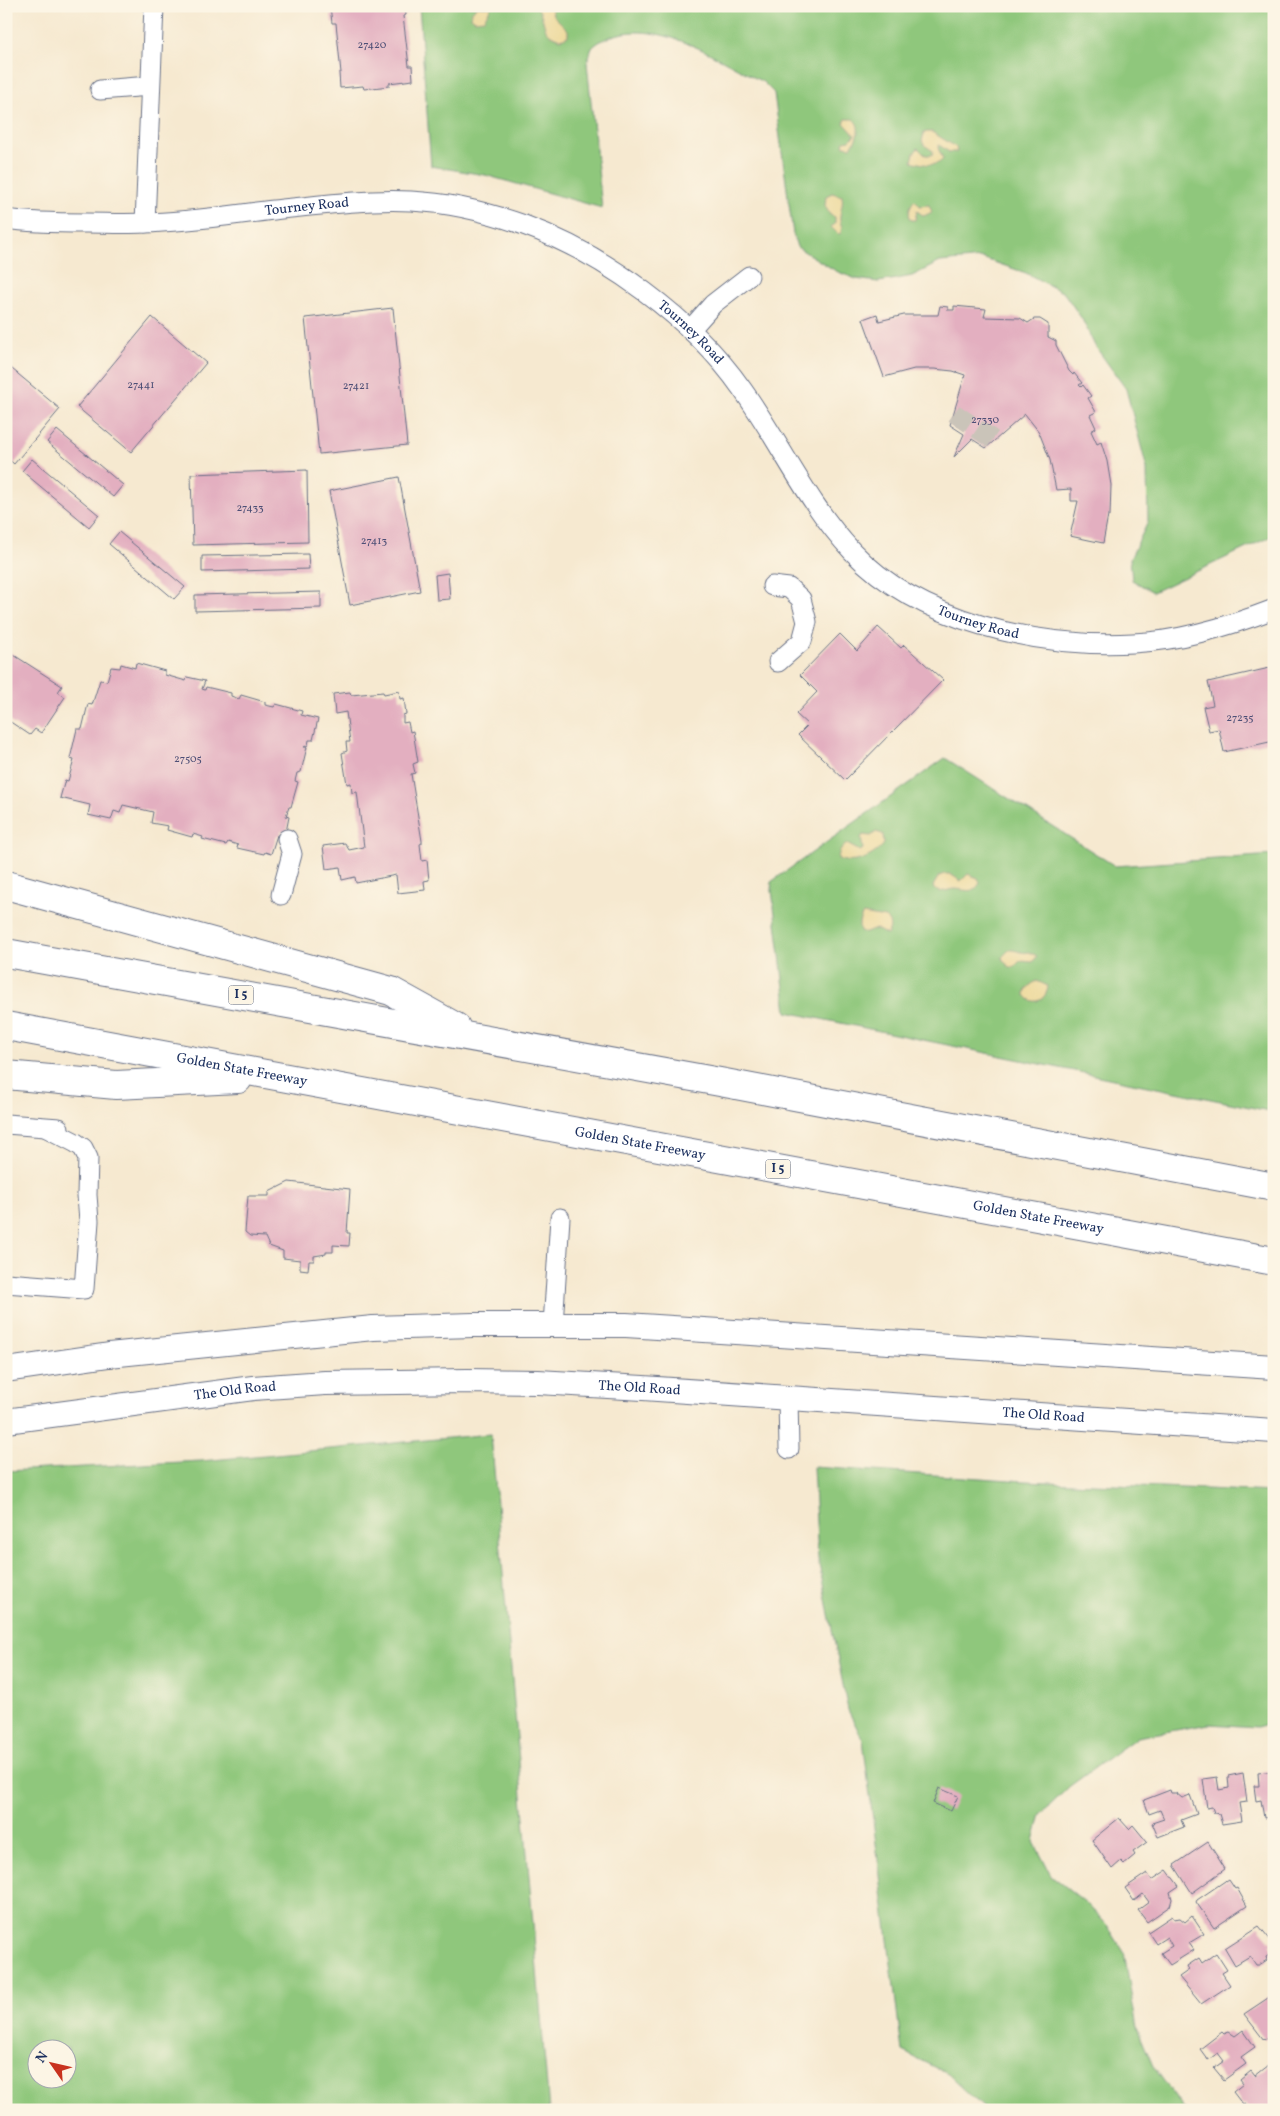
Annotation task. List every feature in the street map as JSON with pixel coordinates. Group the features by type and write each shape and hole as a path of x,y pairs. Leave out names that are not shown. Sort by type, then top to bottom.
{"highway":[{"name":"I 5","path":"6,885 391,991 475,1038"},
{"name":"I 5","path":"6,952 720,1082 1274,1186"},
{"name":"Golden State Freeway","path":"6,1026 1274,1261"},
{"name":"I 5","path":"6,1075 116,1086 282,1076"}],"main road":[{"path":"6,1370 109,1355 373,1328 553,1325 626,1326 1274,1367"},
{"name":"The Old Road","path":"6,1421 253,1388 326,1384 468,1381 538,1382 1274,1430"}],"street":[{"path":"145,223 154,6"},
{"path":"100,90 150,86"},
{"name":"Tourney Road","path":"6,219 66,223 145,223 352,201 413,201 467,208 526,226 578,250 630,282 657,301 690,330 716,356 742,388 795,474 832,528 854,553 913,596 952,615 990,628 1041,639 1090,644 1137,643 1195,634 1247,620 1274,608"},
{"path":"690,330 713,304 749,276"},
{"path":"772,586 789,588 801,599 807,622 802,641 778,662"},
{"path":"281,895 292,854 287,840"},
{"path":"6,1124 77,1129 97,1148 100,1160 99,1197 89,1221 84,1288 6,1283"},
{"path":"553,1325 560,1218"},
{"path":"788,1398 789,1449"}],"green space":[{"path":"419,6 1274,6 1274,535 1153,592 1132,580 1130,559 1148,522 1147,469 1126,389 1095,346 1082,319 1064,293 1026,273 982,258 940,262 912,276 897,279 878,282 856,279 836,271 797,247 793,234 774,93 763,82 690,44 670,37 631,32 612,36 599,42 592,48 587,63 602,208 485,175 431,166"},
{"path":"945,758 1115,866 1274,855 1274,1112 787,1012 771,882"},
{"path":"491,1434 549,2110 6,2110 6,1471 201,1461"},
{"path":"813,1467 1025,1481 1274,1492 1274,1722 1257,1727 1209,1724 1137,1737 1070,1786 1041,1814 1034,1842 1051,1875 1086,1903 1107,1925 1124,1952 1137,2028 1153,2066 1185,2110 986,2110 948,2074 902,2051 863,1740 848,1710 818,1559"}],"sand":[{"path":"477,6 492,6 484,19 475,20 471,17 471,13"},
{"path":"536,6 551,6 553,15 568,30 568,36 561,39 549,33"},
{"path":"846,119 853,119 858,129 856,140 851,147 844,146 843,143 855,135 844,123"},
{"path":"932,132 956,147 957,152 949,152 939,145 938,148 943,159 937,164 912,161 914,153 918,148 925,155 932,155 933,151 924,145 922,141 924,133"},
{"path":"832,193 842,196 840,221 842,229 841,233 838,234 831,227 835,223 835,217 830,215 825,206 826,196"},
{"path":"915,200 920,206 929,205 932,212 924,216 917,211 915,220 911,220 909,215 910,209"},
{"path":"876,832 883,834 884,844 875,853 857,861 838,859 845,845 847,844 860,851 863,849 861,838 863,835 871,836"},
{"path":"950,874 961,881 968,874 978,878 980,883 972,890 954,889 941,891 934,889 933,886 939,876"},
{"path":"863,914 885,918 889,922 890,927 888,934 876,929 866,933 860,931 859,922"},
{"path":"1009,950 1029,952 1037,956 1033,962 1020,961 1014,967 1010,967 1003,961 1002,957"},
{"path":"1037,981 1048,986 1047,991 1039,1000 1032,1001 1028,999 1025,993 1029,986"}],"building":[{"path":"330,6 405,6 406,15 403,16 409,66 412,66 413,80 389,83 389,86 364,89 363,86 340,88 339,73 341,73 336,23 332,23"},
{"path":"940,306 948,307 948,310 954,310 954,306 986,309 984,317 1020,318 1028,323 1034,319 1040,319 1048,324 1048,337 1056,341 1056,345 1069,371 1073,375 1074,373 1082,383 1079,385 1081,387 1083,385 1091,396 1088,398 1096,412 1090,415 1096,428 1091,431 1097,444 1101,442 1107,461 1111,485 1110,515 1108,515 1103,543 1070,536 1078,501 1071,501 1071,489 1056,490 1050,460 1039,432 1025,414 986,448 972,439 954,457 964,434 950,425 965,375 953,371 914,369 884,377 863,319 877,314 879,321 904,315 938,315"},
{"path":"393,308 407,445 319,454 305,318"},
{"path":"152,317 206,363 131,452 77,407"},
{"path":"6,364 60,409 14,464 6,457"},
{"path":"57,430 123,485 113,497 47,442"},
{"path":"32,459 99,515 89,527 22,471"},
{"path":"307,470 308,542 193,545 191,474"},
{"path":"399,477 420,591 350,605 329,491"},
{"path":"119,532 185,587 174,599 109,544"},
{"path":"308,554 309,569 202,572 202,556"},
{"path":"448,573 450,599 437,600 435,575"},
{"path":"321,592 321,608 195,611 195,595"},
{"path":"878,627 901,648 904,645 943,680 845,780 798,735 808,725 796,714 817,692 800,675 840,634 857,651"},
{"path":"6,650 62,686 58,692 65,697 41,733 35,729 30,735 6,719"},
{"path":"136,663 165,671 165,675 186,681 187,677 205,681 202,689 205,690 206,687 231,693 231,696 239,699 241,695 265,702 265,705 274,707 276,704 302,711 301,715 318,719 313,740 309,740 308,745 304,747 307,747 301,772 297,773 295,781 298,782 291,807 289,807 286,816 289,817 286,832 281,831 281,835 277,835 271,854 237,848 238,845 228,842 226,845 202,839 203,837 193,834 192,837 167,830 168,826 151,823 153,812 123,805 120,813 114,811 111,820 88,815 90,805 60,798 65,780 68,781 74,760 70,759 77,729 82,729 88,704 92,705 100,680 107,681 111,667 120,668 121,664 135,668"},
{"path":"1274,667 1274,741 1224,752 1219,729 1209,731 1203,707 1213,705 1208,682"},
{"path":"399,691 400,699 404,698 406,714 403,715 403,723 408,722 410,732 413,731 418,762 413,764 415,773 411,774 422,841 420,844 422,861 427,860 429,880 424,881 425,890 398,893 396,875 356,883 355,877 342,880 340,867 326,869 323,846 345,843 349,850 364,847 357,792 352,793 351,783 347,784 342,753 347,751 346,742 350,742 346,712 335,714 333,694 350,692 351,695 383,692 384,694"},
{"path":"289,1182 350,1189 347,1233 350,1233 349,1246 333,1245 333,1252 314,1256 314,1261 309,1261 308,1270 300,1269 300,1260 283,1258 283,1251 269,1246 265,1237 250,1236 245,1232 248,1196 269,1196 269,1192"},
{"path":"1274,1771 1274,1816 1264,1818 1261,1800 1256,1801 1254,1786 1259,1786 1258,1773"},
{"path":"1243,1773 1247,1802 1239,1803 1242,1821 1222,1824 1219,1814 1214,1813 1212,1807 1207,1808 1203,1779 1217,1777 1219,1790 1229,1788 1228,1776"},
{"path":"939,1788 958,1796 951,1811 933,1803"},
{"path":"1170,1790 1171,1793 1176,1793 1182,1798 1190,1795 1197,1814 1181,1820 1184,1827 1158,1837 1152,1823 1164,1819 1160,1810 1149,1814 1144,1800"},
{"path":"1119,1818 1129,1829 1133,1825 1147,1842 1133,1852 1135,1855 1124,1864 1121,1861 1112,1869 1092,1840"},
{"path":"1208,1842 1225,1869 1192,1893 1174,1865"},
{"path":"1167,1870 1179,1886 1170,1892 1172,1899 1170,1906 1147,1922 1138,1910 1149,1902 1143,1894 1134,1901 1125,1888 1147,1873 1152,1880"},
{"path":"1229,1880 1235,1889 1237,1888 1247,1906 1214,1928 1196,1902"},
{"path":"1172,1916 1174,1919 1180,1918 1185,1922 1192,1916 1204,1934 1189,1943 1194,1950 1170,1965 1161,1953 1172,1946 1167,1937 1156,1944 1148,1932"},
{"path":"1259,1926 1273,1943 1271,1944 1274,1952 1259,1965 1256,1965 1250,1956 1235,1965 1225,1948"},
{"path":"1216,1953 1227,1970 1222,1973 1230,1985 1201,2004 1179,1977 1189,1970 1187,1966 1199,1958 1202,1963"},
{"path":"1274,1994 1274,2032 1264,2040 1244,2014"},
{"path":"1243,2030 1255,2047 1241,2057 1246,2064 1224,2080 1214,2068 1224,2061 1218,2053 1208,2060 1200,2049 1222,2032 1224,2034 1229,2032 1235,2036"},
{"path":"1269,2065 1274,2071 1274,2103 1266,2110 1250,2110 1245,2104 1243,2105 1233,2092 1243,2084 1240,2080 1251,2071 1255,2076"}],"tunnel":[{"path":"954,413 995,441"}]}
